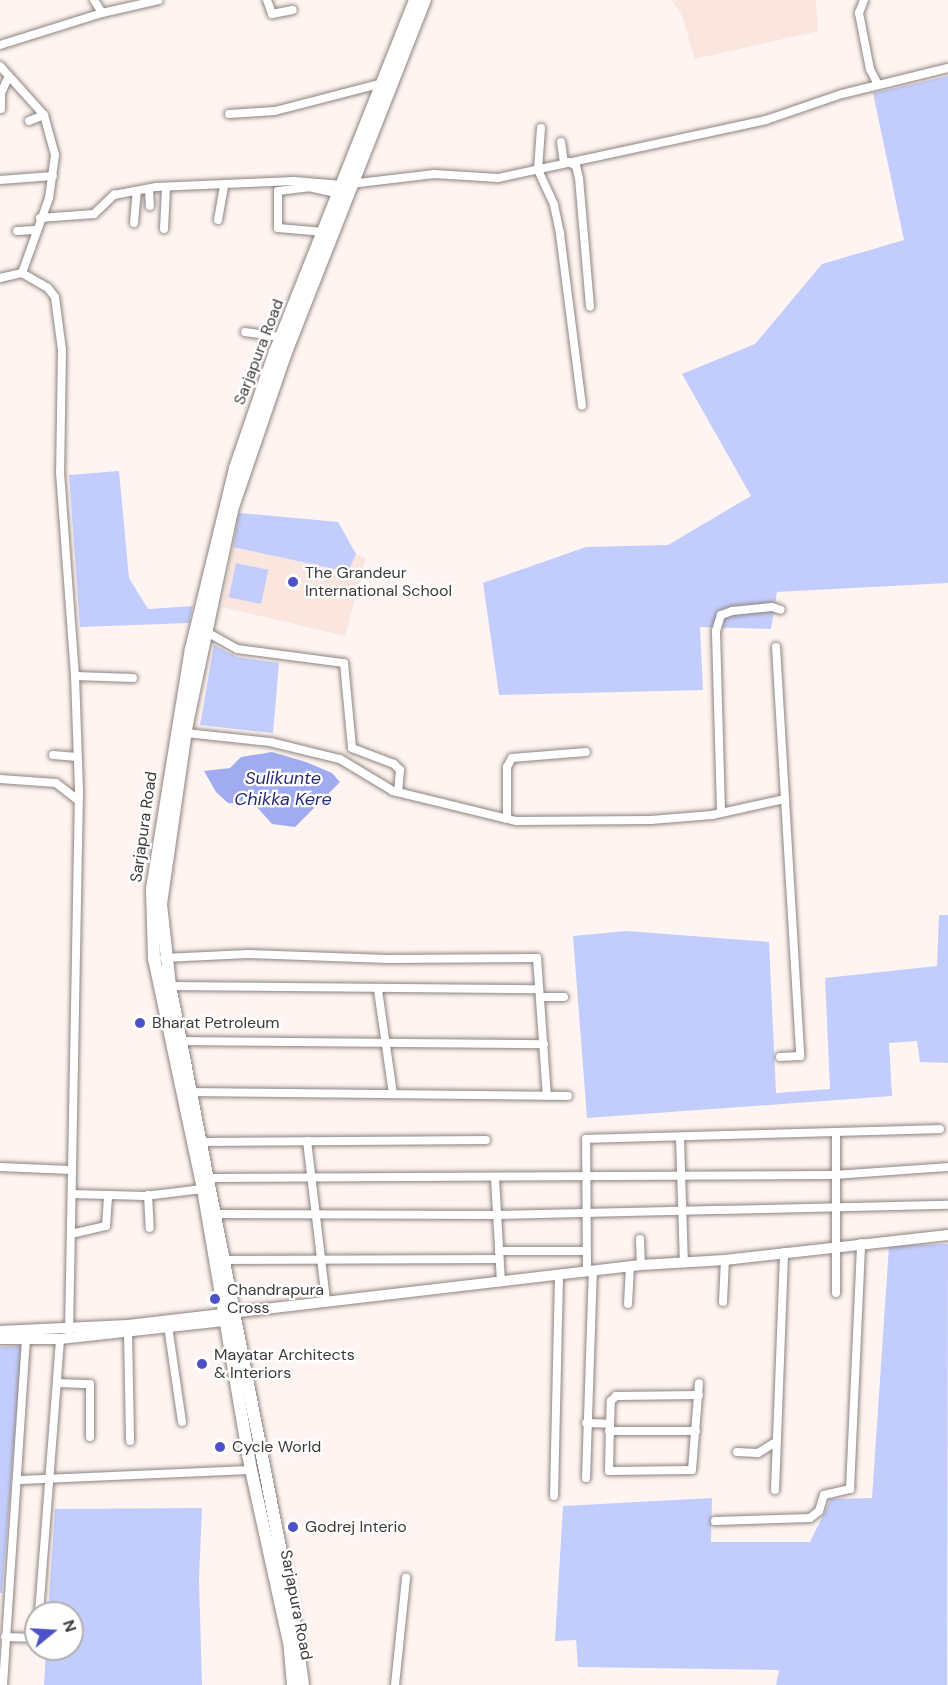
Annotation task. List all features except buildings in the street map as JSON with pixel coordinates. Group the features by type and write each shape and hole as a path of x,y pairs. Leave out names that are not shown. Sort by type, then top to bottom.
{"main road":[{"name":"Sarjapura Road","path":"303,1685 301,1654 203,1189 160,958 152,889 167,781 201,630 232,510 345,187 415,0"},
{"name":"Sarjapura Road","path":"293,1685 290,1647 251,1470 226,1260 192,1092 176,1041 170,986 160,958 164,878 218,524 282,336 324,232 425,0"}],"street":[{"path":"94,0 102,13"},
{"path":"0,45 102,13 159,0"},
{"path":"267,0 272,14 292,10"},
{"path":"864,0 859,13 870,69 878,85"},
{"path":"0,66 8,78 44,115 53,139 53,176 50,198 35,230 22,273"},
{"path":"324,232 278,228 278,191 309,187 345,187 434,174 494,178 538,170 766,120 878,85 948,68"},
{"path":"1,109 1,93 8,78"},
{"path":"229,114 275,111 383,83"},
{"path":"29,121 44,115"},
{"path":"541,128 538,170 554,205 560,234 582,406"},
{"path":"561,142 567,162 576,166 579,178 590,306"},
{"path":"0,180 53,176"},
{"path":"40,218 93,214 114,195 149,189 294,181 345,187"},
{"path":"218,220 224,186"},
{"path":"164,230 165,188"},
{"path":"149,189 150,206"},
{"path":"134,223 137,191"},
{"path":"17,231 35,230"},
{"path":"0,278 22,273 48,288 55,297 62,350 60,472 75,676 78,800 69,1170 72,1194 69,1330"},
{"path":"245,332 282,336"},
{"path":"721,811 716,631 721,615 732,611 772,607 781,610"},
{"path":"201,630 237,650 344,663 352,748 394,764 400,770 398,792"},
{"path":"776,647 800,1056 780,1058"},
{"path":"75,676 133,678"},
{"path":"186,733 270,742 340,759 398,792 507,819 651,820 721,811 785,799"},
{"path":"507,819 507,767 512,758 586,752"},
{"path":"54,755 77,757"},
{"path":"0,779 56,783 78,800"},
{"path":"160,958 258,954 388,960 537,958 547,1096"},
{"path":"170,986 539,993 564,997"},
{"path":"378,990 393,1094"},
{"path":"176,1041 544,1044"},
{"path":"192,1092 568,1096"},
{"path":"586,1478 590,1272 586,1251 584,1177 586,1139 940,1129"},
{"path":"836,1133 834,1175 838,1246 836,1293"},
{"path":"680,1137 684,1263"},
{"path":"203,1142 486,1140"},
{"path":"307,1141 326,1301"},
{"path":"0,1167 69,1170"},
{"path":"210,1178 834,1175 947,1167"},
{"path":"495,1178 501,1281"},
{"path":"72,1194 108,1197 148,1196 203,1189"},
{"path":"148,1196 150,1228"},
{"path":"71,1234 106,1226 108,1197"},
{"path":"217,1214 497,1215 585,1211 684,1212 948,1205"},
{"path":"0,1339 60,1339 128,1333 326,1301 641,1265 725,1260 948,1235"},
{"path":"640,1239 641,1265"},
{"path":"715,1521 810,1518 819,1511 825,1496 850,1489 861,1243"},
{"path":"226,1260 499,1255 586,1251"},
{"path":"775,1490 784,1252"},
{"path":"723,1302 725,1260"},
{"path":"628,1304 630,1267"},
{"path":"554,1496 559,1275"},
{"path":"0,1332 69,1330 231,1316"},
{"path":"168,1326 182,1422"},
{"path":"128,1333 130,1441"},
{"path":"3,1685 5,1637 3,1626 19,1480 26,1339"},
{"path":"40,1601 60,1339"},
{"path":"57,1383 90,1384 90,1437"},
{"path":"699,1383 699,1395 692,1470 613,1473 607,1468 611,1401 616,1396 699,1395"},
{"path":"586,1423 610,1427 696,1431"},
{"path":"737,1452 758,1453 777,1441"},
{"path":"19,1480 49,1481 251,1470"},
{"path":"395,1685 406,1578"},
{"path":"5,1637 24,1638"}],"shaded area":[{"path":"672,0 816,0 818,31 695,59 682,16"},
{"path":"948,76 948,583 777,592 771,629 700,627 703,690 499,695 483,583 586,547 668,545 751,496 682,374 755,344 822,264 904,240 873,93"},
{"path":"119,471 129,578 148,609 193,606 189,623 80,627 69,475"},
{"name":"The Grandeur International School","path":"239,513 338,522 356,554 366,558 345,636 222,607"},
{"path":"239,513 338,522 356,554 348,572 233,547"},
{"path":"236,563 268,570 261,604 229,597"},
{"path":"214,645 237,657 279,663 273,733 200,725"},
{"path":"939,915 948,915 948,1063 920,1062 917,1041 889,1043 892,1096 587,1118 573,936 626,931 769,942 776,1093 830,1089 825,978 937,966"},
{"path":"948,1244 947,1685 776,1685 779,1670 578,1667 576,1640 555,1641 563,1506 712,1498 711,1542 810,1542 831,1499 872,1498 889,1246"},
{"path":"22,1346 2,1593 0,1593 0,1347"},
{"path":"202,1508 199,1580 202,1685 44,1685 45,1661 84,1661 84,1601 49,1601 55,1509"}],"water":[{"name":"Sulikunte Chikka Kere","path":"272,752 332,773 340,782 295,827 272,824 256,806 228,803 216,792 204,771 230,768 241,757"}],"place":[{"name":"The Grandeur International School","path":"293,582"},
{"name":"Bharat Petroleum","path":"140,1023"},
{"name":"Chandrapura Cross","path":"215,1299"},
{"name":"Mayatar Architects & Interiors","path":"202,1364"},
{"name":"Cycle World","path":"220,1447"},
{"name":"Godrej Interio","path":"293,1527"}]}
